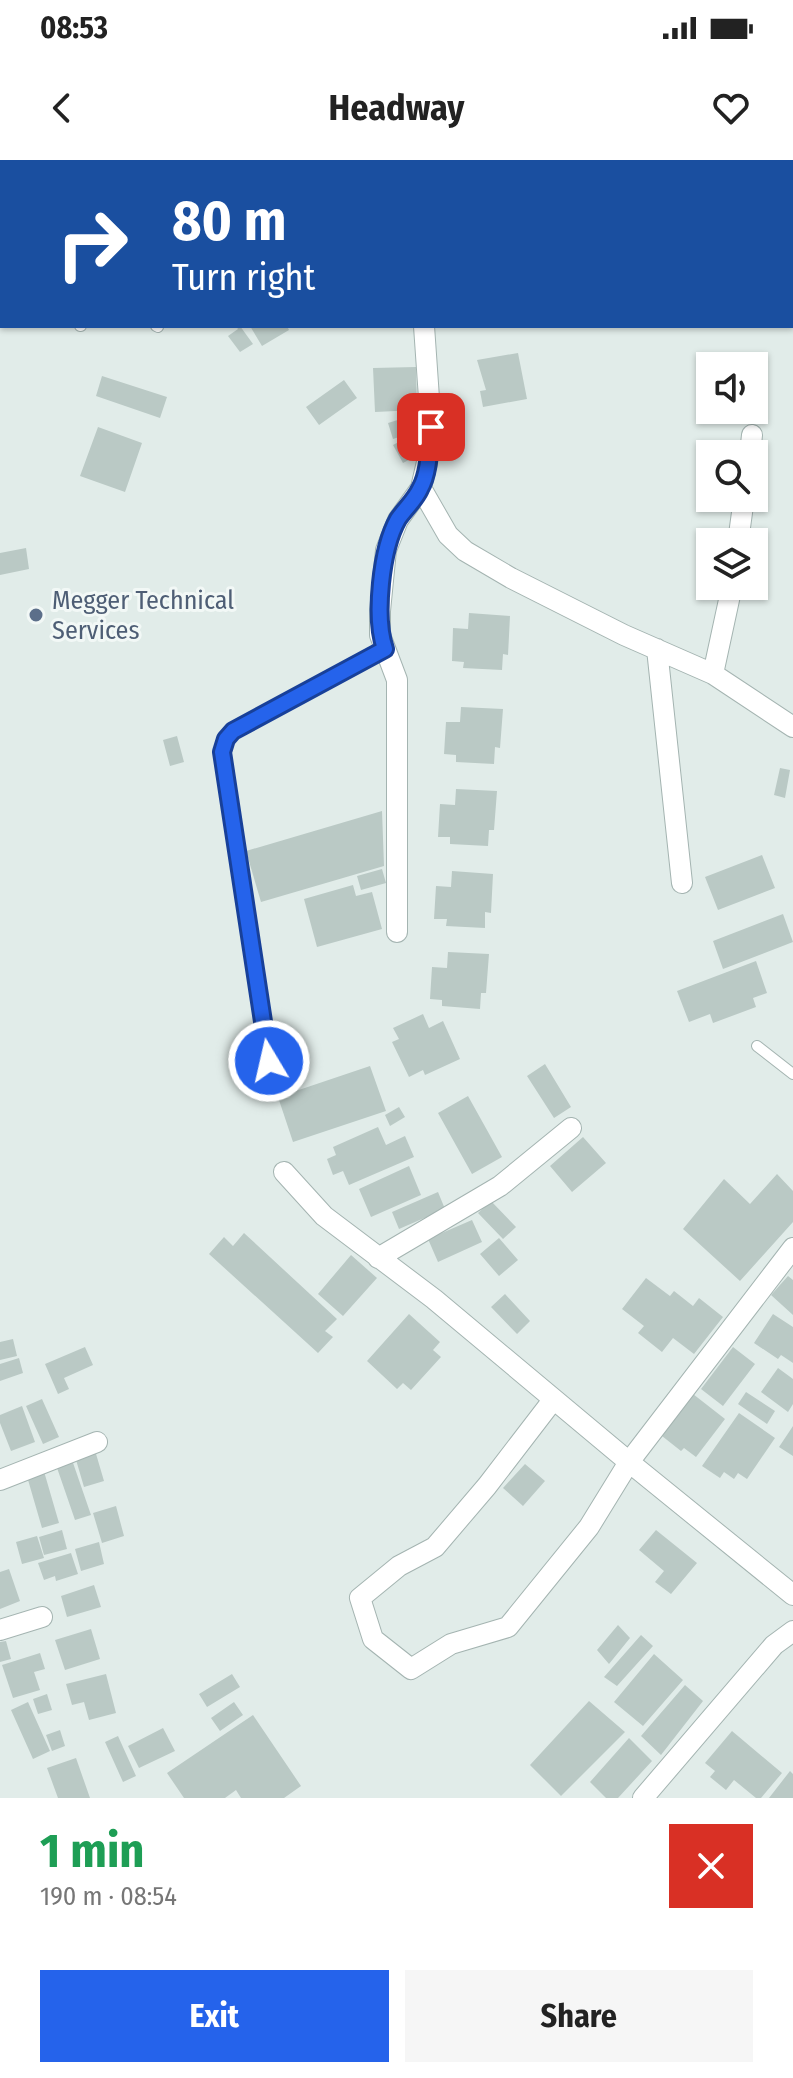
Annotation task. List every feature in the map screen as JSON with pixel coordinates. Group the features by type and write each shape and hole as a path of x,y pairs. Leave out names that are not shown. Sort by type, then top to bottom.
{"street":[{"path":"397,932 397,680 380,635 380,623 386,550 398,520 421,488 427,462 431,427 424,328"},
{"path":"421,488 448,535 465,551 511,578 713,674 793,727"},
{"path":"713,674 729,600"},
{"path":"657,649 682,883"},
{"path":"378,1258 500,1186 571,1128"},
{"path":"284,1172 324,1216 434,1299 793,1595"},
{"path":"553,1400 435,1547 399,1566 360,1598 373,1639 411,1669 451,1644 508,1627 589,1527 629,1462 793,1248"},
{"path":"0,1480 97,1442"},
{"path":"0,1630 42,1617"},
{"path":"643,1798 774,1645 793,1631"}],"lane":[{"path":"269,1061 222,752 226,739 233,731 385,649"},
{"path":"757,1046 793,1074"}],"building":[{"path":"241,328 253,344 240,352 228,336"},
{"path":"251,328 288,328 289,330 262,346"},
{"path":"518,353 527,399 483,407 480,391 486,390 477,360"},
{"path":"416,367 417,410 375,412 373,368"},
{"path":"102,376 167,397 160,418 96,396"},
{"path":"344,380 357,398 319,425 306,407"},
{"path":"404,418 408,434 393,439 388,423"},
{"path":"98,427 142,443 125,492 80,476"},
{"path":"408,437 418,455 403,463 393,445"},
{"path":"26,548 29,569 0,575 0,553"},
{"path":"469,613 510,616 508,655 503,654 502,670 463,668 464,662 452,661 453,628 468,629"},
{"path":"461,707 503,709 500,748 495,747 494,764 456,762 456,755 444,754 446,722 460,722"},
{"path":"177,736 184,762 170,766 163,740"},
{"path":"780,768 790,770 785,798 774,795"},
{"path":"456,789 497,791 494,830 489,830 488,846 450,844 450,837 438,837 440,804 455,805"},
{"path":"382,811 384,866 261,902 246,851"},
{"path":"762,855 775,888 718,910 705,877"},
{"path":"382,869 386,883 361,890 357,876"},
{"path":"452,871 493,874 491,913 485,912 485,928 446,926 447,919 434,919 436,886 451,887"},
{"path":"353,885 356,896 372,892 382,929 317,947 304,899"},
{"path":"783,914 793,942 723,969 713,941"},
{"path":"448,952 489,954 486,993 481,993 480,1009 442,1006 442,1000 430,999 432,967 447,968"},
{"path":"756,961 767,993 753,998 756,1007 713,1023 710,1014 689,1022 677,991"},
{"path":"423,1014 429,1028 443,1021 460,1059 425,1075 423,1070 409,1077 392,1042 399,1039 393,1028"},
{"path":"545,1064 571,1107 554,1118 527,1076"},
{"path":"370,1066 386,1111 293,1142 278,1097"},
{"path":"468,1096 502,1157 472,1174 438,1113"},
{"path":"399,1107 405,1117 390,1126 385,1115"},
{"path":"378,1127 386,1145 405,1136 414,1157 349,1185 343,1171 333,1175 327,1159 336,1155 333,1147"},
{"path":"583,1137 606,1163 572,1192 550,1166"},
{"path":"409,1166 421,1195 371,1217 359,1189"},
{"path":"777,1174 793,1191 793,1222 740,1281 683,1229 724,1179 750,1204"},
{"path":"438,1192 445,1209 399,1229 392,1212"},
{"path":"491,1201 516,1227 503,1239 478,1213"},
{"path":"472,1220 482,1242 438,1262 428,1239"},
{"path":"244,1233 337,1319 325,1331 333,1337 318,1353 209,1254 224,1237 233,1246"},
{"path":"499,1238 518,1260 499,1276 480,1254"},
{"path":"351,1255 377,1278 343,1316 318,1294"},
{"path":"788,1276 793,1280 793,1315 771,1295"},
{"path":"646,1278 670,1296 674,1291 693,1306 699,1298 723,1317 694,1354 673,1338 662,1352 638,1333 644,1326 622,1309"},
{"path":"505,1294 530,1321 517,1334 491,1307"},
{"path":"409,1314 440,1342 433,1350 441,1357 411,1390 403,1383 397,1389 367,1361"},
{"path":"773,1314 793,1327 793,1363 781,1355 778,1359 754,1343"},
{"path":"13,1339 17,1356 0,1360 0,1342"},
{"path":"85,1347 93,1365 64,1378 69,1389 58,1394 45,1364"},
{"path":"733,1347 755,1364 723,1406 701,1389"},
{"path":"19,1358 23,1373 0,1381 0,1364"},
{"path":"778,1368 793,1379 793,1404 788,1412 761,1392"},
{"path":"746,1392 775,1411 767,1424 738,1404"},
{"path":"693,1394 725,1419 696,1457 684,1448 681,1451 662,1436"},
{"path":"42,1399 59,1437 43,1444 26,1406"},
{"path":"22,1406 35,1442 11,1451 0,1415"},
{"path":"739,1413 775,1438 747,1479 738,1473 734,1479 724,1472 720,1478 702,1466"},
{"path":"793,1426 793,1456 779,1447"},
{"path":"94,1447 104,1481 84,1487 74,1453"},
{"path":"71,1457 91,1515 75,1520 55,1462"},
{"path":"525,1464 545,1481 523,1506 503,1488"},
{"path":"43,1468 59,1523 42,1528 26,1473"},
{"path":"116,1506 124,1536 102,1543 93,1513"},
{"path":"62,1530 67,1549 44,1555 39,1537"},
{"path":"656,1530 697,1563 671,1594 655,1582 664,1571 639,1550"},
{"path":"37,1536 44,1558 22,1564 16,1542"},
{"path":"99,1542 104,1564 81,1571 75,1549"},
{"path":"71,1553 78,1574 56,1581 55,1576 44,1580 38,1563"},
{"path":"9,1569 20,1601 0,1609 0,1572"},
{"path":"94,1585 101,1607 67,1617 61,1596"},
{"path":"618,1625 630,1638 609,1664 597,1650"},
{"path":"91,1629 100,1659 65,1670 55,1640"},
{"path":"641,1635 653,1646 617,1686 604,1677"},
{"path":"6,1641 11,1659 0,1662 0,1642"},
{"path":"40,1653 45,1669 34,1672 40,1690 13,1698 2,1665"},
{"path":"654,1654 683,1680 643,1726 614,1702"},
{"path":"106,1674 116,1713 89,1720 84,1702 72,1705 66,1684"},
{"path":"232,1674 240,1687 207,1707 199,1694"},
{"path":"685,1685 703,1701 661,1755 641,1736"},
{"path":"47,1694 52,1710 38,1714 33,1699"},
{"path":"589,1701 625,1732 561,1796 530,1765"},
{"path":"28,1702 50,1751 33,1759 11,1710"},
{"path":"234,1702 243,1715 220,1731 211,1718"},
{"path":"253,1715 301,1786 284,1798 241,1798 236,1790 225,1798 184,1798 167,1773"},
{"path":"163,1728 175,1751 139,1768 128,1746"},
{"path":"60,1730 65,1746 52,1751 46,1735"},
{"path":"732,1731 782,1773 761,1798 756,1798 734,1780 726,1790 710,1777 715,1771 705,1763"},
{"path":"118,1736 136,1776 123,1782 105,1742"},
{"path":"629,1738 652,1761 618,1798 606,1798 590,1782"},
{"path":"76,1758 90,1798 58,1798 47,1768"},
{"path":"790,1771 793,1774 793,1798 769,1798"}],"place":[{"name":"Megger Technical Services","path":"36,615"}],"route":[{"path":"269,1061 222,752 226,739 233,731 385,649 380,635 380,611 386,550 398,520 421,488 431,427"}]}
